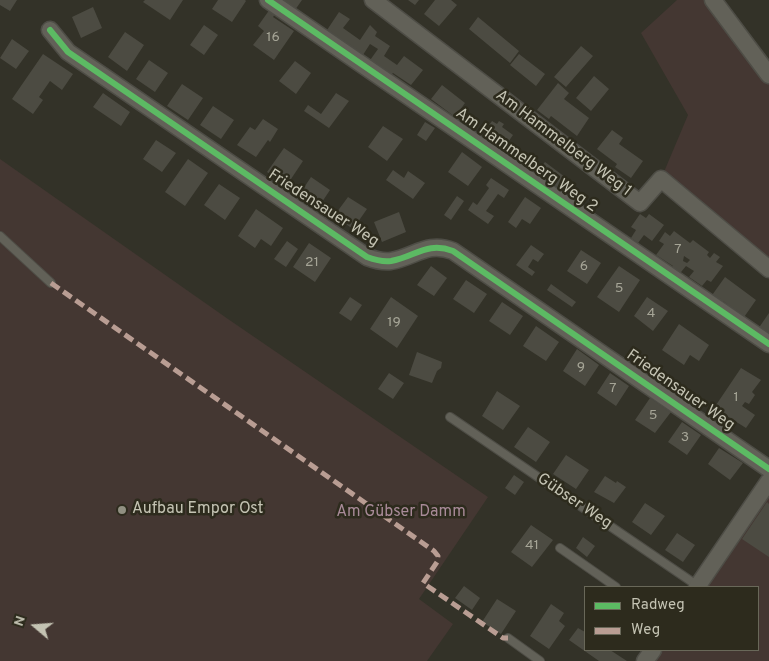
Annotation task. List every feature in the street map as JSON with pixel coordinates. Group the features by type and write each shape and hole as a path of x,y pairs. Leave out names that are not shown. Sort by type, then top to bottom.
{"street":[{"name":"Am Hammelberg Weg 2","path":"268,0 769,344"},
{"name":"Am Hammelberg Weg 1","path":"373,0 640,203 661,179 769,269"},
{"path":"713,0 769,76"},
{"name":"Friedensauer Weg","path":"50,30 68,52 367,257 380,261 391,261 431,247 442,247 453,251 769,469"},
{"name":"Gübser Weg","path":"699,586 769,481"}],"lane":[{"path":"0,236 51,283"},
{"name":"Gübser Weg","path":"450,417 697,586"},
{"path":"560,548 615,586"},
{"path":"508,638 540,661"}],"green space":[{"path":"677,0 713,0 769,75 769,269 661,179 688,115 641,33"},
{"name":"Am Gübser Damm","path":"0,159 228,319 488,497 419,599 453,624 427,661 0,661"},
{"path":"769,482 769,661 645,661 652,651 759,651 759,586 698,586"}],"building":[{"path":"0,0 17,0 10,11 0,5"},
{"path":"145,0 183,0 170,20 143,2"},
{"path":"218,0 246,1 232,22 212,9"},
{"path":"280,0 302,0 295,10"},
{"path":"408,0 419,0 415,5"},
{"path":"435,0 451,0 457,5 439,26 424,14"},
{"path":"93,7 102,28 81,38 72,17"},
{"path":"270,9 276,13 273,17 294,31 274,60 253,45 264,31 258,26"},
{"path":"339,12 350,19 343,28 360,40 370,25 377,32 375,36 390,46 384,56 397,65 404,56 423,70 411,85 393,73 389,77 368,63 378,49 370,44 361,58 328,35 330,32 327,30"},
{"path":"478,17 519,51 510,63 469,29"},
{"path":"204,25 218,35 204,55 190,45"},
{"path":"125,32 144,45 127,71 108,57"},
{"path":"12,39 29,51 16,69 0,58"},
{"path":"581,46 593,56 566,87 554,77"},
{"path":"43,54 73,74 62,90 50,81 39,97 43,100 33,114 12,99"},
{"path":"519,54 545,74 536,86 510,65"},
{"path":"149,60 168,73 155,92 136,79"},
{"path":"295,61 311,73 296,94 279,81"},
{"path":"594,76 609,89 591,111 576,98"},
{"path":"558,83 569,93 564,99 589,118 577,136 551,116 549,119 537,110"},
{"path":"182,84 203,98 188,120 167,106"},
{"path":"442,85 465,103 455,117 431,99"},
{"path":"103,93 130,112 121,126 93,107"},
{"path":"336,93 349,101 329,128 304,111 308,105 321,114"},
{"path":"213,106 234,120 221,139 200,125"},
{"path":"263,119 278,129 270,142 268,140 256,157 237,145 250,127 255,130"},
{"path":"492,121 497,124 499,121 504,124 502,127 513,135 506,145 501,142 498,146 482,135"},
{"path":"425,122 435,128 426,141 417,135"},
{"path":"383,126 403,139 387,161 368,147"},
{"path":"612,130 623,138 619,144 643,161 631,178 615,167 617,164 597,149"},
{"path":"156,140 176,153 162,172 143,159"},
{"path":"284,148 303,161 287,185 267,172"},
{"path":"462,152 482,167 468,186 448,172"},
{"path":"188,159 208,173 185,206 165,192"},
{"path":"545,162 569,180 561,190 537,172"},
{"path":"393,170 404,178 408,171 425,183 413,199 386,180"},
{"path":"311,177 330,190 320,205 301,192"},
{"path":"491,178 509,190 504,198 498,194 486,211 494,216 488,224 468,210 473,202 477,205 489,188 486,185"},
{"path":"219,184 240,198 225,220 204,205"},
{"path":"457,196 464,201 451,220 444,215"},
{"path":"348,197 367,209 353,229 334,216"},
{"path":"525,197 541,208 530,224 522,219 516,228 508,222"},
{"path":"256,209 283,228 271,246 261,239 255,248 238,236"},
{"path":"399,212 406,232 382,242 374,222"},
{"path":"640,214 646,218 649,214 664,225 652,241 644,235 638,243 631,238 636,230 631,227"},
{"path":"674,231 690,243 693,240 709,252 707,255 710,258 714,253 720,257 716,262 723,266 711,282 707,280 702,286 689,277 694,271 686,266 677,277 669,271 673,266 656,255 664,244 659,241 665,232 670,236","holes":["684,256 690,260 687,263 683,261"]},
{"path":"287,241 298,249 286,267 274,259"},
{"path":"309,243 331,258 315,282 293,267"},
{"path":"531,245 544,254 538,262 533,259 528,267 535,272 532,276 516,265"},
{"path":"581,250 601,263 587,284 567,271"},
{"path":"431,266 447,278 434,296 417,285"},
{"path":"619,266 640,280 619,312 597,297"},
{"path":"725,277 756,300 742,320 725,308 727,304 723,301 720,305 710,298"},
{"path":"466,280 487,294 474,313 453,299"},
{"path":"551,284 576,302 572,307 547,290"},
{"path":"350,297 362,305 351,321 339,313"},
{"path":"391,297 418,316 397,348 370,329"},
{"path":"647,297 668,311 653,331 634,316"},
{"path":"502,302 523,316 510,335 489,321"},
{"path":"769,313 769,336 758,329"},
{"path":"679,324 709,345 699,361 690,355 684,365 662,350"},
{"path":"536,326 559,342 546,361 523,346"},
{"path":"577,349 599,365 585,386 563,371"},
{"path":"417,352 442,362 441,368 437,371 432,383 409,375"},
{"path":"741,368 761,380 752,392 755,395 749,404 745,402 742,406 755,415 746,428 714,408"},
{"path":"389,373 404,383 393,399 378,389"},
{"path":"610,373 629,386 616,406 597,393"},
{"path":"497,391 520,406 503,430 482,416"},
{"path":"650,398 671,412 655,433 635,420"},
{"path":"682,422 701,435 687,455 668,442"},
{"path":"528,427 550,442 536,462 514,447"},
{"path":"719,448 743,463 730,480 708,464"},
{"path":"566,455 589,470 576,489 553,474"},
{"path":"514,475 524,482 515,495 505,488"},
{"path":"605,476 626,487 614,503 594,492"},
{"path":"767,502 769,504 769,557 742,539"},
{"path":"645,503 665,516 651,535 632,522"},
{"path":"531,525 553,540 532,567 511,552"},
{"path":"677,533 695,545 683,562 665,550"},
{"path":"583,537 595,546 587,557 576,548"},
{"path":"464,586 480,598 472,610 455,598"},
{"path":"497,599 516,611 501,634 482,622"},
{"path":"551,604 564,613 559,621 565,626 549,649 530,636"},
{"path":"578,628 584,631 584,650 569,640"},
{"path":"585,651 612,651 627,661 599,661"}],"marked path":[{"path":"51,283 434,551 438,556 437,562 423,583 503,638 508,638"}],"cycle path":[{"path":"268,0 769,344"},
{"path":"50,30 68,52 367,257 388,261 428,249 444,248 453,251 769,469"}],"place":[{"name":"Aufbau Empor Ost","path":"122,510"}]}
